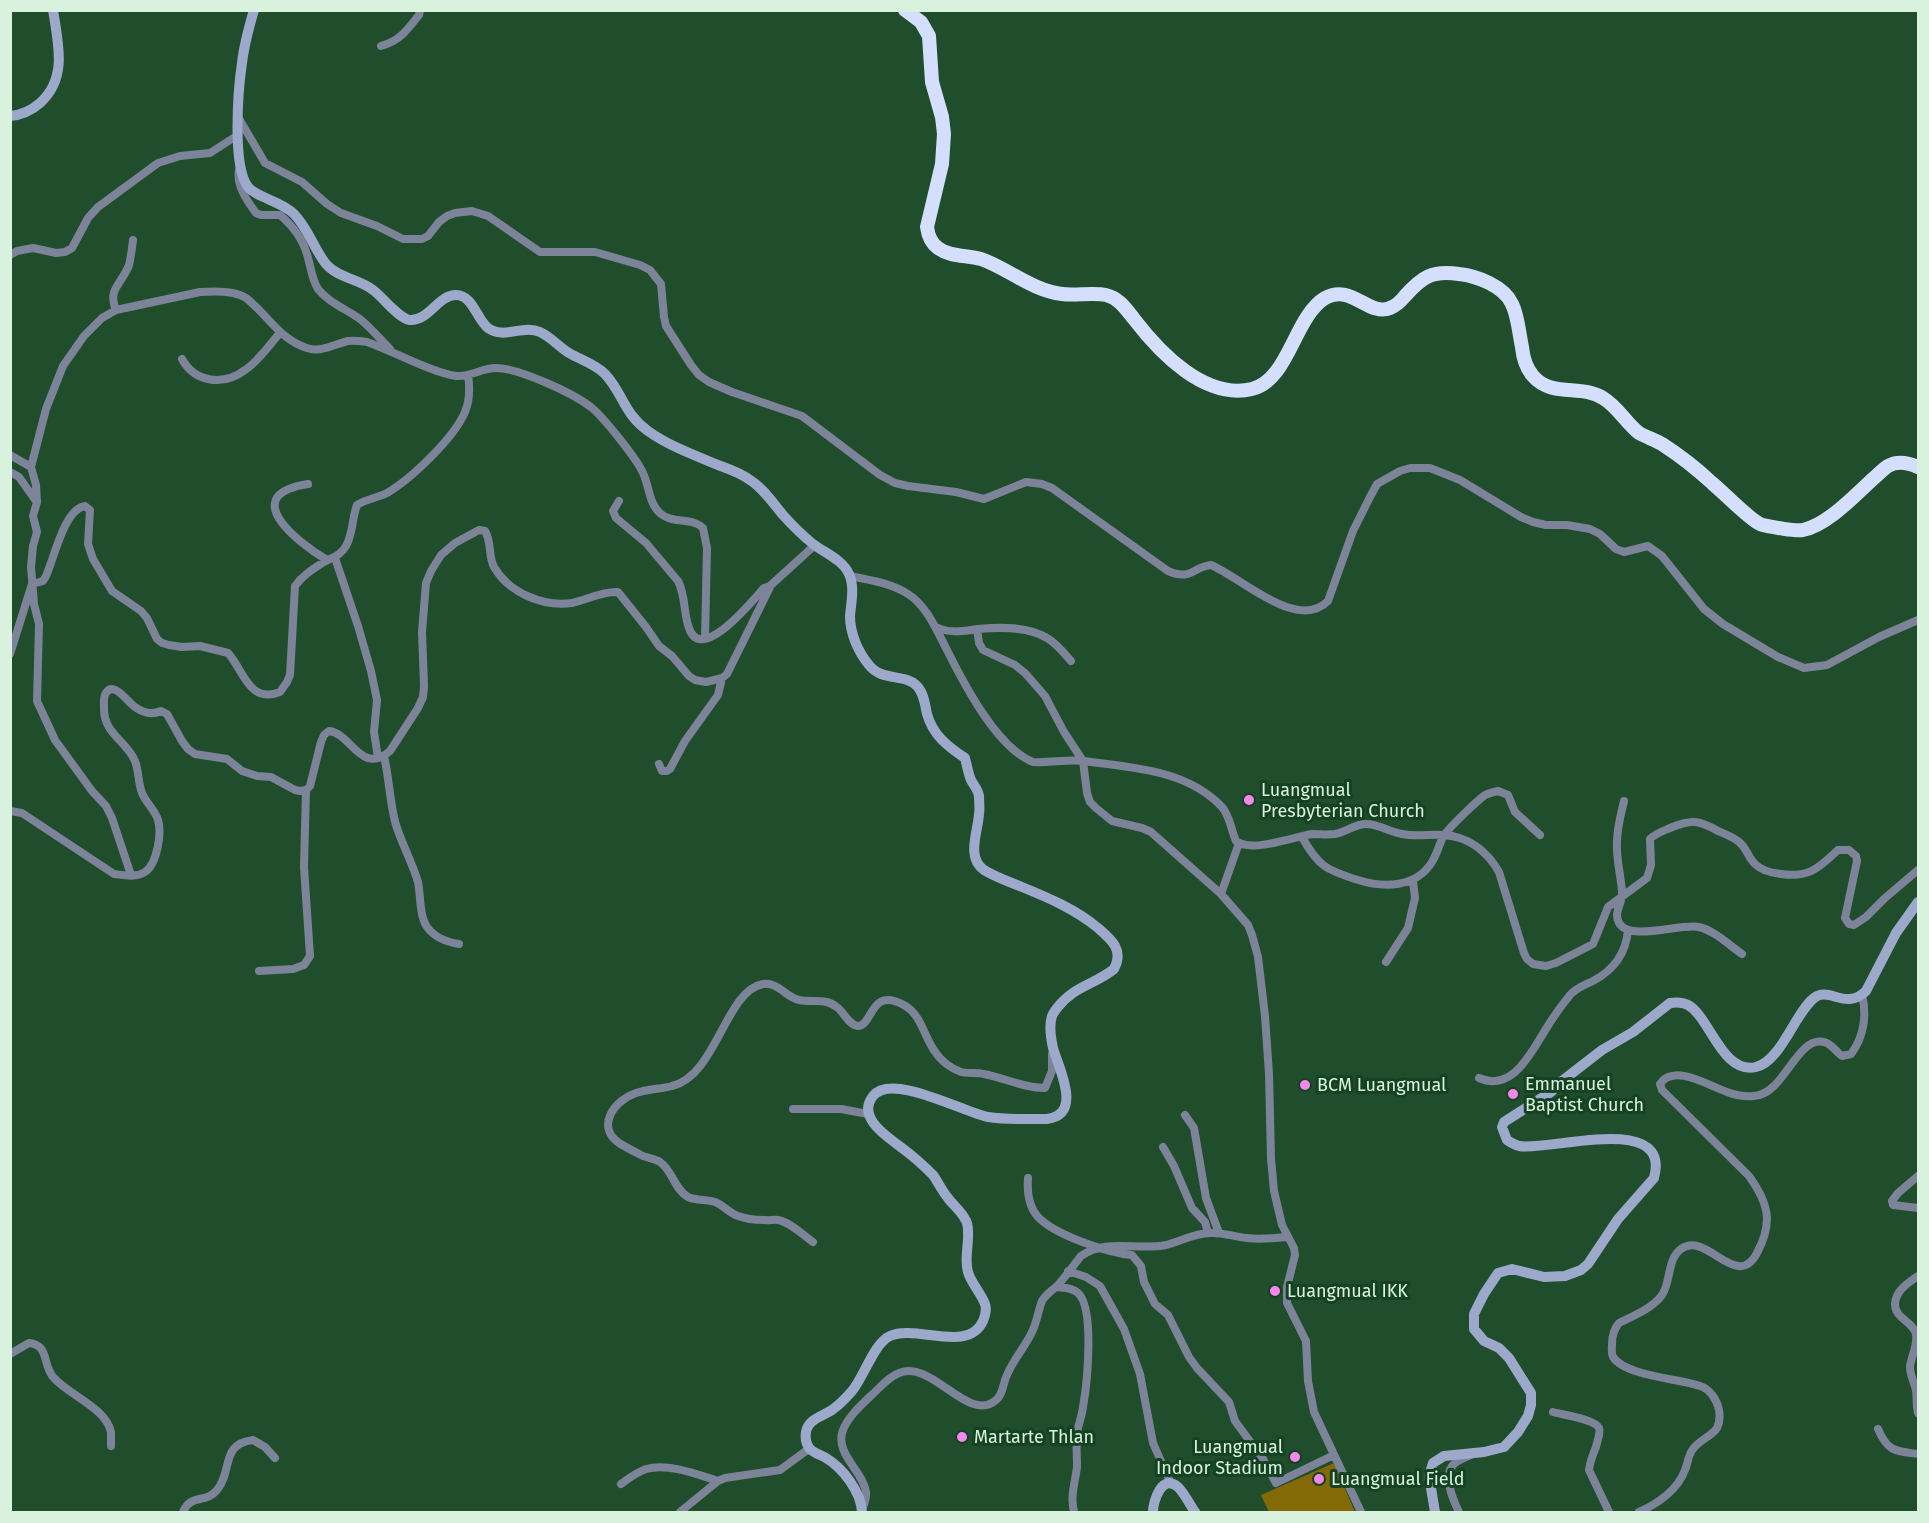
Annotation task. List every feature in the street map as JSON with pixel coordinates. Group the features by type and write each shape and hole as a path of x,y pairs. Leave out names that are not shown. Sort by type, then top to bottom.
{"highway":[{"path":"905,10 921,22 929,36 932,82 942,117 944,134 942,164 927,226 928,236 939,249 981,260 1034,286 1062,294 1106,295 1115,299 1125,306 1134,320 1162,351 1190,375 1208,384 1237,391 1266,384 1282,363 1318,304 1327,297 1338,294 1349,296 1378,309 1386,310 1401,301 1420,279 1431,274 1459,274 1493,285 1510,299 1514,307 1527,366 1532,375 1541,383 1551,388 1590,392 1601,396 1612,404 1638,432 1662,444 1700,472 1759,524 1803,530 1824,521 1890,465 1900,462 1918,467"}],"street":[{"path":"10,116 30,111 43,100 57,77 59,54 53,10"},
{"path":"254,10 242,63 238,117 240,165 244,179 253,191 284,205 295,215 331,269 373,290 404,318 413,320 419,318 445,299 461,295 470,302 490,330 503,333 527,329 539,332 603,372 627,411 648,431 677,448 751,480 798,531 838,561 850,576 851,626 857,645 867,664 878,673 918,686 931,726 936,734 965,758 979,794 980,812 974,850 975,859 980,866 994,875 1084,916 1117,947 1119,955 1114,969 1071,993 1063,999 1052,1014 1052,1071 1045,1088 1030,1088 984,1074 962,1072 949,1065 937,1056 929,1044 915,1013 898,1002 888,1000 878,1004 864,1023 856,1026 833,1004 821,1000 799,1000 766,984 754,987 742,998 707,1058 685,1080 676,1086 626,1097 612,1112 607,1127 610,1134 632,1150 660,1162 670,1174 675,1185 688,1196 695,1200 717,1203 740,1217 780,1220 813,1242"},
{"path":"381,46 394,43 419,15 420,10"},
{"path":"238,117 265,163 302,182 341,213 377,226 403,239 422,239 428,236 447,216 472,211 488,216 540,252 595,252 650,270 661,284 666,326 690,365 709,382 802,416 894,483 956,492 984,500 1026,482 1042,483 1168,572 1190,574 1204,566 1211,565 1283,606 1312,611 1320,609 1328,602 1353,531 1377,484 1400,471 1419,467 1430,468 1460,480 1533,522 1590,529 1600,534 1616,549 1624,552 1648,546 1662,556 1704,609 1723,624 1778,657 1804,668 1827,665 1879,637 1918,620"},
{"path":"10,255 33,248 56,253 65,252 72,248 88,218 98,207 158,164 180,156 210,153 238,135"},
{"path":"240,165 239,184 256,213 278,214 288,222 304,245 314,281 319,290 366,324 393,352"},
{"path":"116,310 112,301 113,292 128,267 133,240"},
{"path":"132,875 106,806 92,791 55,740 37,701 39,624 32,584 32,557 37,532 33,516 37,502 36,485 31,466 46,409 63,366 84,336 102,318 116,310 200,292 222,292 246,298 280,333 307,348 316,350 356,340 367,342 457,376 488,368 499,368 513,371 556,388 592,408 610,427 643,472 655,508 667,517 693,522 703,528 707,548 705,638"},
{"path":"182,359 193,374 208,380 222,380 248,369 280,333"},
{"path":"32,584 43,581 62,532 77,509 86,506 90,510 88,544 93,559 112,591 141,610 157,639 169,645 200,646 228,653 252,689 258,692 275,693 284,688 290,675 296,586 301,578 345,547 349,540 357,505 389,492 413,474 459,424 468,401 470,388 468,375"},
{"path":"10,455 31,466"},
{"path":"10,472 19,477 37,502"},
{"path":"308,484 288,488 281,492 276,500 275,512 289,530 316,554 331,559 358,626 371,671 377,700 374,732 396,824 418,883 422,915 426,926 435,936 446,942 459,944"},
{"path":"619,501 613,511 616,518 646,543 682,588 689,628 694,636 705,638 714,636 724,629 764,588 771,585 815,545"},
{"path":"10,811 22,813 114,874 122,876 146,872 154,858 160,831 154,810 142,794 132,754 113,735 107,724 104,714 104,698 109,690 119,692 133,707 145,712 153,714 161,711 168,714 182,741 195,754 226,759 242,771 257,776 271,777 295,790 306,790 310,786 321,741 329,731 340,734 354,751 361,755 381,757 390,751 423,697 422,632 426,583 431,571 441,555 454,543 479,530 485,531 487,535 490,557 495,569 517,591 543,601 564,603 618,592 659,646 672,656 689,676 701,681 712,681 727,674 771,585"},
{"path":"850,576 906,593 922,608 936,627 981,711 998,732 1026,759 1033,762 1083,761 1162,772 1197,788 1222,808 1228,817 1236,841 1243,845 1269,844 1311,834 1338,833 1357,825 1366,824 1402,834 1462,838 1480,848 1499,872 1527,959 1540,966 1556,963 1593,944 1604,912 1622,896 1641,884 1650,872 1650,838 1689,821 1704,823 1739,842 1754,863 1765,871 1774,873 1793,876 1806,874 1821,867 1838,850 1849,850 1856,856 1857,861 1845,910 1845,918 1849,924 1858,923 1918,870"},
{"path":"10,654 32,584"},
{"path":"936,627 950,632 1015,628 1032,631 1048,638 1071,661"},
{"path":"977,629 979,643 983,650 1015,665 1045,696 1083,761 1087,793 1096,808 1112,821 1151,832 1221,894 1248,925 1256,946 1266,1028 1274,1191 1282,1225 1295,1256 1287,1287 1287,1303 1306,1341 1308,1381 1314,1412 1361,1512"},
{"path":"658,764 662,771 670,769 685,741 718,695 722,678"},
{"path":"259,971 294,969 304,964 310,956 304,867 306,790"},
{"path":"1302,837 1312,854 1321,864 1331,870 1363,881 1405,883 1413,881 1424,873 1444,835 1486,794 1498,791 1508,795 1515,812 1540,835"},
{"path":"1624,801 1617,842 1622,896 1616,916 1620,925 1628,930 1654,931 1698,927 1710,931 1742,954"},
{"path":"1221,894 1239,843"},
{"path":"1386,962 1408,928 1415,898 1413,881"},
{"path":"1435,1512 1429,1476 1433,1463 1444,1456 1496,1451 1504,1447 1518,1432 1528,1416 1531,1405 1531,1393 1509,1358 1499,1348 1484,1341 1474,1329 1474,1314 1491,1283 1498,1273 1512,1269 1544,1277 1565,1276 1581,1270 1588,1264 1617,1219 1649,1184 1655,1171 1655,1163 1647,1148 1631,1140 1586,1140 1518,1146 1507,1140 1502,1127 1504,1122 1551,1092 1602,1050 1633,1032 1663,1006 1670,1003 1677,1002 1690,1006 1729,1057 1737,1063 1749,1067 1763,1064 1770,1058 1814,998 1825,995 1853,999 1866,991 1896,933 1918,902"},
{"path":"1479,1078 1488,1082 1509,1076 1524,1064 1572,993 1607,973 1618,960 1627,942 1628,930"},
{"path":"1639,1512 1655,1504 1680,1481 1693,1448 1717,1427 1718,1403 1711,1393 1701,1386 1659,1378 1616,1360 1612,1355 1615,1328 1619,1323 1660,1298 1665,1290 1674,1257 1679,1250 1687,1245 1696,1244 1735,1266 1748,1264 1760,1247 1766,1233 1767,1220 1762,1198 1749,1176 1662,1090 1660,1083 1672,1074 1682,1075 1728,1093 1759,1096 1783,1077 1809,1045 1828,1043 1842,1056 1851,1054 1863,1028 1862,994"},
{"path":"862,1512 858,1495 847,1478 834,1463 810,1448 805,1435 810,1423 832,1410 852,1391 885,1339 899,1333 962,1337 983,1323 986,1313 986,1305 968,1274 966,1254 968,1224 933,1176 878,1128 868,1114 869,1104 872,1097 882,1090 891,1089 936,1097 987,1117 1055,1118 1065,1108 1067,1100 1053,1046"},
{"path":"792,1109 841,1109 868,1114"},
{"path":"1185,1115 1194,1128 1201,1178 1219,1233"},
{"path":"1163,1147 1192,1208 1205,1222 1208,1233"},
{"path":"1918,1176 1898,1193 1892,1202 1893,1205 1918,1208"},
{"path":"1028,1178 1031,1204 1038,1217 1065,1234 1110,1252 1132,1255 1141,1266 1144,1282 1155,1304 1168,1315 1197,1368 1229,1402 1235,1421 1276,1482 1334,1455"},
{"path":"862,1512 866,1491 845,1452 841,1436 844,1427 855,1412 886,1381 898,1373 908,1371 918,1373 933,1379 966,1402 988,1405 997,1400 1003,1391 1005,1378 1033,1330 1048,1292 1056,1287 1081,1256 1089,1251 1098,1247 1165,1245 1208,1233 1248,1238 1288,1237"},
{"path":"1068,1271 1086,1277 1100,1286 1124,1329 1140,1374 1153,1443 1171,1484"},
{"path":"1918,1276 1898,1294 1895,1303 1897,1312 1914,1330 1916,1336 1910,1369 1916,1391 1918,1413"},
{"path":"1056,1287 1068,1288 1077,1292 1082,1299 1088,1326 1086,1387 1077,1432 1077,1467 1071,1497 1074,1512"},
{"path":"10,1354 29,1343 40,1346 45,1352 45,1363 54,1379 101,1414 111,1430 111,1446"},
{"path":"1553,1413 1592,1422 1598,1426 1599,1436 1589,1470 1609,1512"},
{"path":"1878,1429 1890,1449 1918,1454"},
{"path":"183,1512 186,1504 195,1499 213,1495 219,1488 231,1453 240,1444 254,1440 266,1447 274,1458"},
{"path":"680,1512 718,1481 780,1470 810,1448"},
{"path":"1459,1512 1449,1481 1449,1473 1453,1465 1474,1454"},
{"path":"621,1484 636,1473 662,1468 718,1481"},
{"path":"1153,1512 1155,1495 1163,1486 1171,1484 1178,1487 1195,1512"}],"shaded area":[{"name":"Luangmual Field","path":"1334,1463 1355,1512 1269,1512 1261,1495"}],"place":[{"name":"Luangmual Presbyterian Church","path":"1249,800"},
{"name":"BCM Luangmual","path":"1305,1085"},
{"name":"Emmanuel Baptist Church","path":"1513,1094"},
{"name":"Luangmual IKK","path":"1275,1291"},
{"name":"Martarte Thlan","path":"962,1437"},
{"name":"Luangmual Indoor Stadium","path":"1295,1457"},
{"name":"Luangmual Field","path":"1319,1479"}]}
